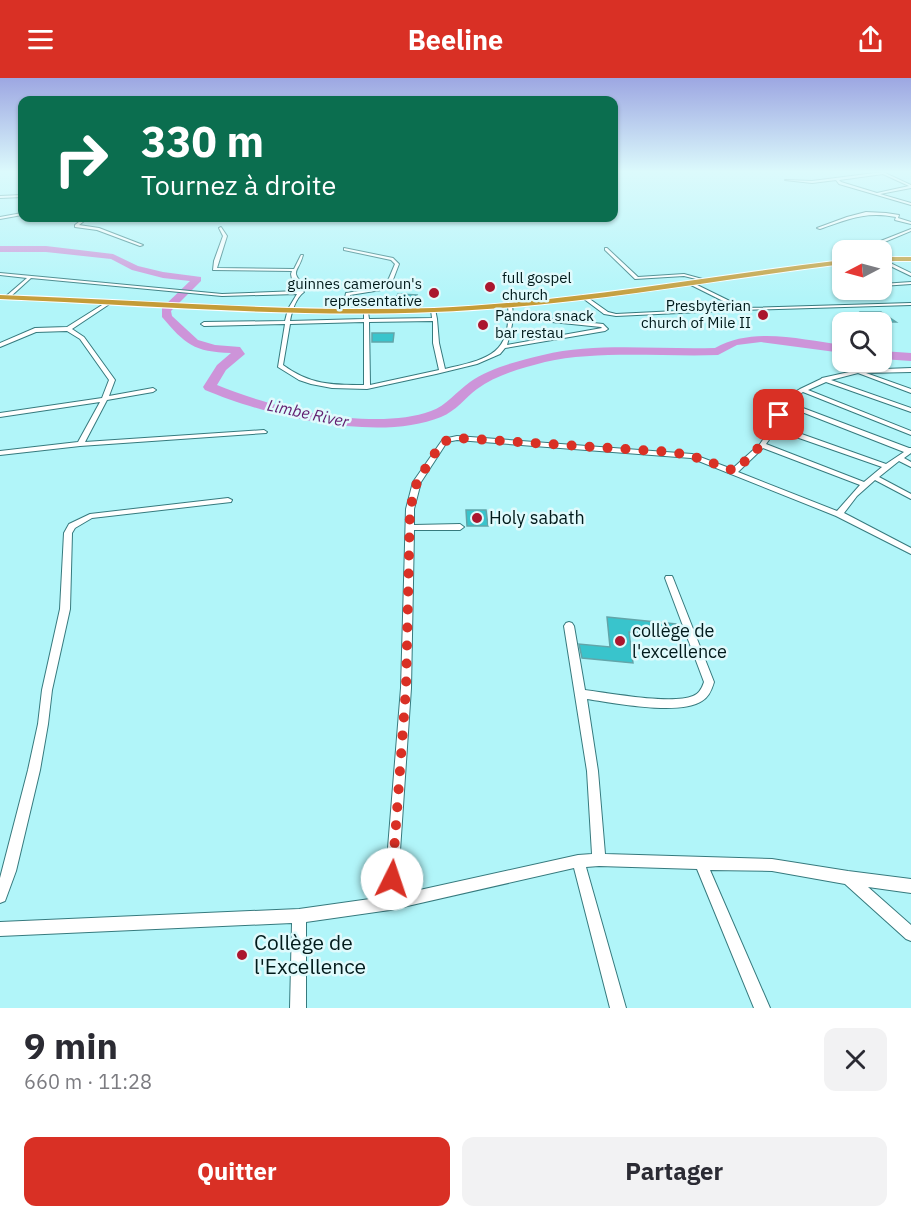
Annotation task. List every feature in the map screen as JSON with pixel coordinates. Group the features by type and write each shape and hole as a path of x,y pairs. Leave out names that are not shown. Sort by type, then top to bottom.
{"highway":[{"path":"892,259 911,258"},
{"path":"4,297 344,311 367,316 434,315 832,263"}],"street":[{"path":"819,228 853,214"},
{"path":"892,214 898,216 896,219 911,223"},
{"path":"0,218 18,215"},
{"path":"81,222 76,226 98,229 141,245"},
{"path":"221,228 225,236 223,248 215,262 216,268 295,270"},
{"path":"887,240 911,230"},
{"path":"344,311 348,294 375,290 389,284 397,264 392,259 345,249"},
{"path":"606,249 637,278 678,274 704,280"},
{"path":"302,256 294,278 302,284 302,292 290,309 279,363 282,368 319,386 367,387 490,358 502,347 512,315 510,305"},
{"path":"892,265 911,274"},
{"path":"0,274 222,295 302,292"},
{"path":"4,297 29,278"},
{"path":"689,282 743,309"},
{"path":"892,284 911,283"},
{"path":"582,296 606,313 616,315 911,304"},
{"path":"0,345 35,330 68,329 112,301"},
{"path":"434,315 436,343 442,370"},
{"path":"502,347 605,329 605,327 596,325 512,315"},
{"path":"204,324 287,322 367,316 367,387"},
{"path":"68,329 82,338 112,380 105,399 80,444"},
{"path":"892,370 911,370"},
{"path":"892,370 911,375"},
{"path":"735,471 762,445 775,427 782,402 823,379 852,372"},
{"path":"859,372 911,391"},
{"path":"823,379 911,410"},
{"path":"0,415 153,390"},
{"path":"802,390 911,433"},
{"path":"782,402 910,451"},
{"path":"775,427 888,467"},
{"path":"0,453 80,444 264,432"},
{"path":"390,903 406,688 410,509 417,482 442,442 449,439 671,452 692,456 735,471 839,514 911,551"},
{"path":"762,445 864,484"},
{"path":"839,514 851,496 864,484 910,451"},
{"path":"900,459 911,465"},
{"path":"874,477 911,496"},
{"path":"0,896 9,871 44,724 47,690 65,609 68,533 72,526 90,516 228,500"},
{"path":"409,528 460,527"},
{"path":"581,694 680,703 696,700 707,690 709,682 669,578"},
{"path":"569,626 592,760 599,827 599,860"},
{"path":"0,929 299,916 390,903 578,861 599,860 772,865 911,886"},
{"path":"578,861 618,1008"},
{"path":"701,863 762,1008"},
{"path":"848,878 911,934"},
{"path":"298,1008 299,916"}],"building":[{"path":"398,294 417,295 412,304 393,303"},
{"path":"372,333 394,333 393,342 372,342"},
{"name":"Holy sabath","path":"466,510 486,510 488,526 467,526"},
{"name":"collège de l'excellence","path":"607,617 676,624 678,637 629,632 633,663 582,658 579,644 610,647"}],"waterway":[{"name":"Limbe River","path":"0,249 46,249 113,257 135,268 163,275 198,279 166,310 167,317 194,343 215,349 236,350 239,354 221,368 210,387 258,405 356,422 387,423 415,420 437,414 454,403 474,385 490,376 522,364 567,354 718,351 734,342 761,339 832,348"},
{"name":"Limbe River","path":"892,356 911,357"}],"place":[{"name":"full gospel church","path":"490,287"},
{"name":"guinnes cameroun's representative","path":"434,293"},
{"name":"Presbyterian church of Mile II","path":"763,315"},
{"name":"Pandora snack bar restau","path":"483,325"},
{"name":"Holy sabath","path":"477,518"},
{"name":"collège de l'excellence","path":"620,641"},
{"name":"Collège de l'Excellence","path":"242,955"}],"route":[{"path":"392,879 406,688 410,509 417,482 442,442 457,438 671,452 692,456 735,471 762,445 775,427 779,415"}]}
